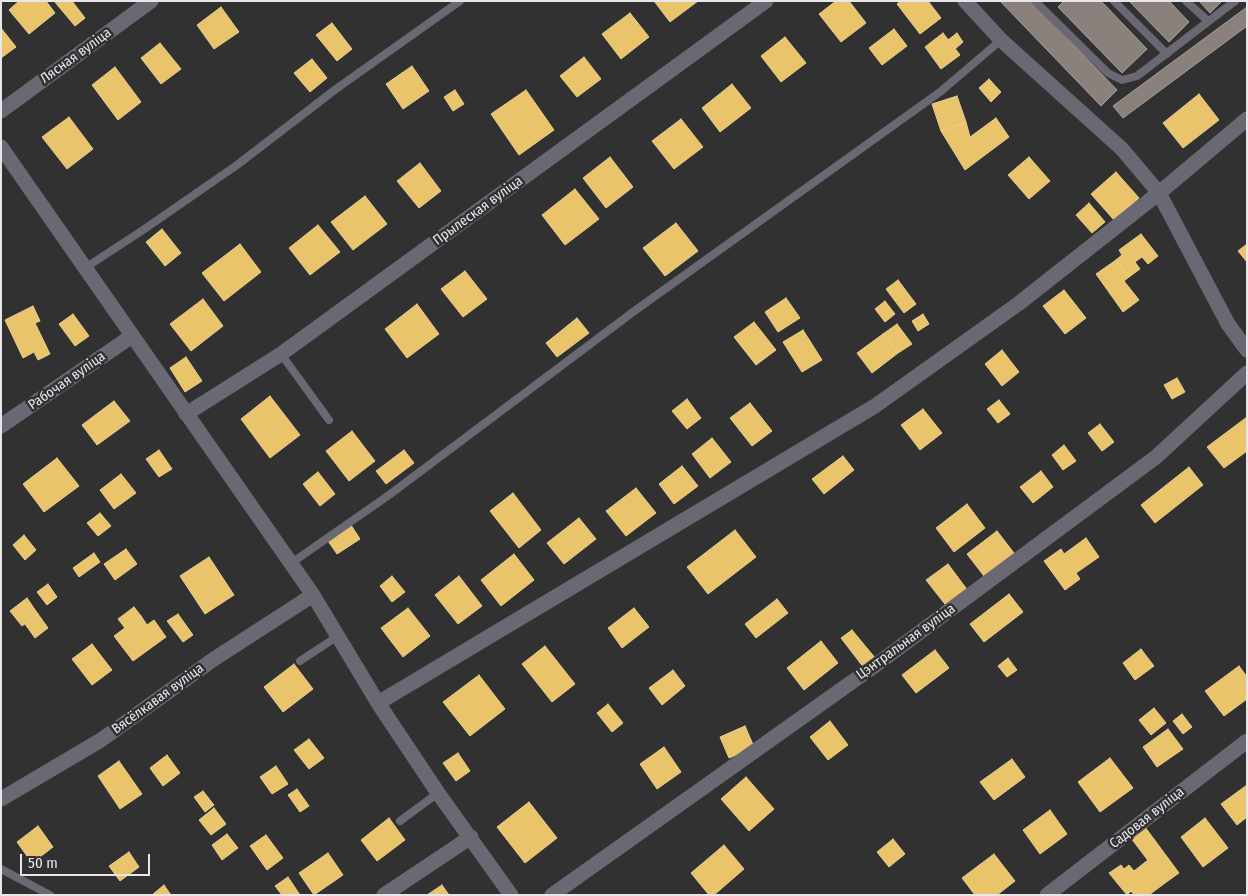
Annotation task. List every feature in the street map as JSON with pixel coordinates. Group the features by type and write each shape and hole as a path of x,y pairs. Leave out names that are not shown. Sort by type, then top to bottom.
{"street":[{"name":"Лясная вуліца","path":"1,111 151,1"},
{"name":"Прылеская вуліца","path":"186,414 281,354 766,1"},
{"path":"965,1 1001,40 1122,149 1158,193 1228,324 1247,350"},
{"path":"378,703 874,406 1018,304 1158,193 1247,119"},
{"path":"1,147 313,595 378,703 438,793 511,895"},
{"name":"Рабочая вуліца","path":"1,426 132,336"},
{"name":"Цэнтральная вуліца","path":"552,895 873,667 1156,457 1247,373"},
{"name":"Вясёлкавая вуліца","path":"1,799 102,740 214,659 313,595"},
{"name":"Садовая вуліца","path":"1047,895 1247,741"},
{"path":"384,895 471,837"}],"lane":[{"path":"84,268 237,165 336,89 460,1"},
{"path":"1114,1 1167,54"},
{"path":"1186,1 1208,22"},
{"path":"1041,3 1108,73 1122,80 1137,76 1235,1"},
{"path":"290,564 389,495 633,312 940,92 1001,40"},
{"path":"281,354 328,420"},
{"path":"300,661 338,636"},
{"path":"400,821 438,793"},
{"path":"1,869 50,895"}],"building: Жильё":[{"path":"19,1 46,1 55,13 29,34 9,10"},
{"path":"54,1 72,1 85,18 75,26"},
{"path":"654,1 698,1 670,22"},
{"path":"836,1 849,1 866,23 841,42 819,14"},
{"path":"901,1 928,1 941,18 920,34 897,4"},
{"path":"221,7 239,32 214,49 197,25"},
{"path":"630,13 649,37 621,59 602,34"},
{"path":"332,23 352,49 337,61 316,35"},
{"path":"1,28 16,47 1,58"},
{"path":"894,29 907,46 882,65 869,48"},
{"path":"943,33 960,55 941,69 925,47"},
{"path":"957,33 963,42 955,49 948,40"},
{"path":"785,37 806,63 781,82 761,56"},
{"path":"160,43 181,69 161,84 141,58"},
{"path":"584,57 601,79 577,97 560,76"},
{"path":"312,59 327,78 310,92 294,73"},
{"path":"412,66 429,91 403,109 386,84"},
{"path":"115,67 141,102 118,120 92,85"},
{"path":"989,79 1001,92 991,102 979,88"},
{"path":"732,84 751,108 720,132 702,108"},
{"path":"455,90 464,104 453,111 444,97"},
{"path":"526,90 554,130 519,155 491,114"},
{"path":"1199,94 1219,120 1183,148 1163,123"},
{"path":"957,96 966,122 941,131 932,104"},
{"path":"69,117 93,149 67,169 42,137"},
{"path":"996,118 1009,137 965,170 941,131 966,122 970,137"},
{"path":"681,119 703,147 674,169 652,141"},
{"path":"610,157 633,187 606,208 583,178"},
{"path":"1029,157 1050,181 1029,199 1008,175"},
{"path":"420,163 441,191 419,208 397,181"},
{"path":"1116,172 1139,198 1114,220 1091,194"},
{"path":"575,189 599,219 565,245 542,215"},
{"path":"365,196 387,224 353,250 331,222"},
{"path":"1089,203 1105,222 1092,233 1076,215"},
{"path":"676,223 698,251 665,276 643,248"},
{"path":"318,225 340,252 310,275 289,248"},
{"path":"162,229 181,253 165,266 146,242"},
{"path":"1141,234 1158,256 1148,264 1142,257 1135,262 1140,269 1129,277 1116,260 1122,255 1119,250"},
{"path":"240,244 261,272 224,301 202,273"},
{"path":"1247,244 1247,262 1238,251"},
{"path":"1116,260 1129,277 1124,281 1139,300 1123,312 1096,274"},
{"path":"465,271 487,299 463,317 441,289"},
{"path":"898,280 916,304 904,313 886,289"},
{"path":"1064,290 1086,318 1065,334 1043,306"},
{"path":"786,298 800,318 778,332 765,312"},
{"path":"203,299 223,326 191,351 170,324"},
{"path":"885,301 895,314 885,322 875,309"},
{"path":"417,304 439,334 407,358 385,329"},
{"path":"33,306 40,321 35,323 50,354 38,360 34,352 23,358 5,320"},
{"path":"73,314 89,336 75,346 59,324"},
{"path":"923,314 929,324 918,331 912,321"},
{"path":"577,318 589,333 557,357 546,343"},
{"path":"754,322 776,350 756,365 734,337"},
{"path":"897,324 912,344 898,353 883,334"},
{"path":"803,330 822,360 802,372 783,342"},
{"path":"883,334 898,353 872,373 857,353"},
{"path":"1002,350 1019,372 1002,386 985,364"},
{"path":"186,357 202,381 185,392 170,368"},
{"path":"1177,378 1185,392 1172,399 1164,385"},
{"path":"270,396 300,435 270,458 241,419"},
{"path":"687,399 701,418 687,429 672,411"},
{"path":"999,400 1010,414 998,423 987,409"},
{"path":"114,401 130,421 97,445 82,425"},
{"path":"750,403 772,431 752,446 730,418"},
{"path":"923,409 942,433 920,450 901,425"},
{"path":"1247,417 1247,451 1224,468 1207,447"},
{"path":"1100,424 1114,442 1102,451 1088,433"},
{"path":"352,431 375,461 349,481 326,451"},
{"path":"712,438 731,462 710,478 692,454"},
{"path":"1064,445 1076,461 1063,470 1052,455"},
{"path":"159,450 172,469 159,477 146,459"},
{"path":"404,450 414,463 386,484 376,471"},
{"path":"843,456 854,470 824,494 812,479"},
{"path":"57,458 79,486 44,512 23,484"},
{"path":"682,466 698,486 674,504 659,484"},
{"path":"1189,467 1203,485 1155,523 1141,505"},
{"path":"1041,471 1053,487 1033,503 1020,487"},
{"path":"318,472 335,494 320,506 303,484"},
{"path":"121,474 136,493 114,509 100,490"},
{"path":"636,488 656,513 626,536 606,511"},
{"path":"513,493 541,530 519,548 490,511"},
{"path":"967,504 985,528 954,552 936,528"},
{"path":"100,513 111,526 98,536 87,523"},
{"path":"579,518 596,539 564,564 547,543"},
{"path":"351,525 360,539 337,554 328,541"},
{"path":"735,530 756,557 708,594 687,567"},
{"path":"997,531 1014,553 984,576 967,554"},
{"path":"24,535 36,550 25,560 13,545"},
{"path":"1086,538 1099,557 1076,573 1080,579 1065,590 1044,561 1061,549 1064,554"},
{"path":"126,549 137,564 115,580 104,564"},
{"path":"94,553 100,562 79,577 73,568"},
{"path":"514,554 534,580 501,606 481,580"},
{"path":"209,557 234,595 205,614 180,576"},
{"path":"948,564 969,592 948,608 926,580"},
{"path":"392,576 405,592 392,602 380,586"},
{"path":"459,576 482,606 458,624 435,595"},
{"path":"48,584 57,597 47,605 37,592"},
{"path":"1009,594 1023,612 984,642 970,624"},
{"path":"27,598 38,614 22,626 10,611"},
{"path":"777,599 788,613 756,638 745,624"},
{"path":"134,607 141,616 125,628 118,619"},
{"path":"408,608 430,636 403,657 381,628"},
{"path":"634,608 649,627 622,648 608,628"},
{"path":"38,614 48,628 35,638 25,624"},
{"path":"178,614 193,635 183,642 167,621"},
{"path":"141,616 147,625 154,620 166,637 133,661 114,636"},
{"path":"852,630 876,659 864,668 841,638"},
{"path":"821,641 838,663 804,690 787,668"},
{"path":"92,644 112,670 92,685 72,659"},
{"path":"545,646 575,684 552,702 522,664"},
{"path":"1141,649 1154,666 1135,680 1123,663"},
{"path":"935,650 949,668 916,693 902,675"},
{"path":"1008,658 1017,670 1007,677 998,666"},
{"path":"294,664 313,689 283,712 264,687"},
{"path":"1239,666 1247,677 1247,699 1224,716 1205,691"},
{"path":"673,670 685,686 662,705 649,688"},
{"path":"479,675 505,709 470,736 443,702"},
{"path":"608,704 623,723 612,732 597,713"},
{"path":"1154,708 1166,723 1151,735 1139,720"},
{"path":"1182,714 1192,727 1183,734 1173,721"},
{"path":"830,721 848,745 828,760 810,737"},
{"path":"745,726 754,747 729,758 720,737"},
{"path":"1168,729 1183,749 1157,767 1143,747"},
{"path":"309,739 324,758 309,769 294,750"},
{"path":"664,747 681,772 657,789 640,764"},
{"path":"458,753 470,771 456,781 443,763"},
{"path":"167,755 180,773 163,786 150,768"},
{"path":"1110,758 1133,788 1100,812 1078,782"},
{"path":"1012,759 1025,777 994,800 980,782"},
{"path":"119,761 142,794 120,809 98,776"},
{"path":"276,766 288,784 272,794 260,777"},
{"path":"746,777 774,809 749,831 721,799"},
{"path":"1247,785 1247,817 1237,825 1221,804"},
{"path":"297,789 309,806 300,812 288,795"},
{"path":"203,791 214,805 205,812 194,797"},
{"path":"529,802 557,838 525,863 497,827"},
{"path":"214,808 226,824 211,835 199,820"},
{"path":"1050,810 1067,834 1040,854 1023,830"},
{"path":"389,818 405,840 377,861 361,840"},
{"path":"1205,818 1228,848 1203,867 1181,837"},
{"path":"38,826 53,847 32,863 17,842"},
{"path":"1145,827 1179,873 1165,883 1131,838"},
{"path":"227,834 238,848 222,860 212,845"},
{"path":"266,835 283,858 267,870 250,846"},
{"path":"893,839 905,854 889,867 877,852"},
{"path":"724,845 744,869 714,895 709,895 691,873"},
{"path":"129,852 139,867 120,881 109,866"},
{"path":"328,853 343,875 314,895 299,873"},
{"path":"994,854 1015,881 997,895 975,895 962,878"},
{"path":"1148,860 1165,883 1149,895 1134,895 1131,891 1127,895 1109,873 1121,865 1124,869 1129,865 1134,871"},
{"path":"288,877 300,895 282,895 275,886"},
{"path":"164,885 171,895 152,895"},
{"path":"442,885 449,895 427,895"}],"building: Промзона":[{"path":"1000,1 1032,1 1117,90 1101,106"},
{"path":"1064,1 1101,1 1147,49 1122,73 1058,7"},
{"path":"1129,1 1169,1 1189,22 1169,42"},
{"path":"1199,1 1222,1 1210,13"},
{"path":"1247,7 1247,26 1123,118 1113,106"}]}
